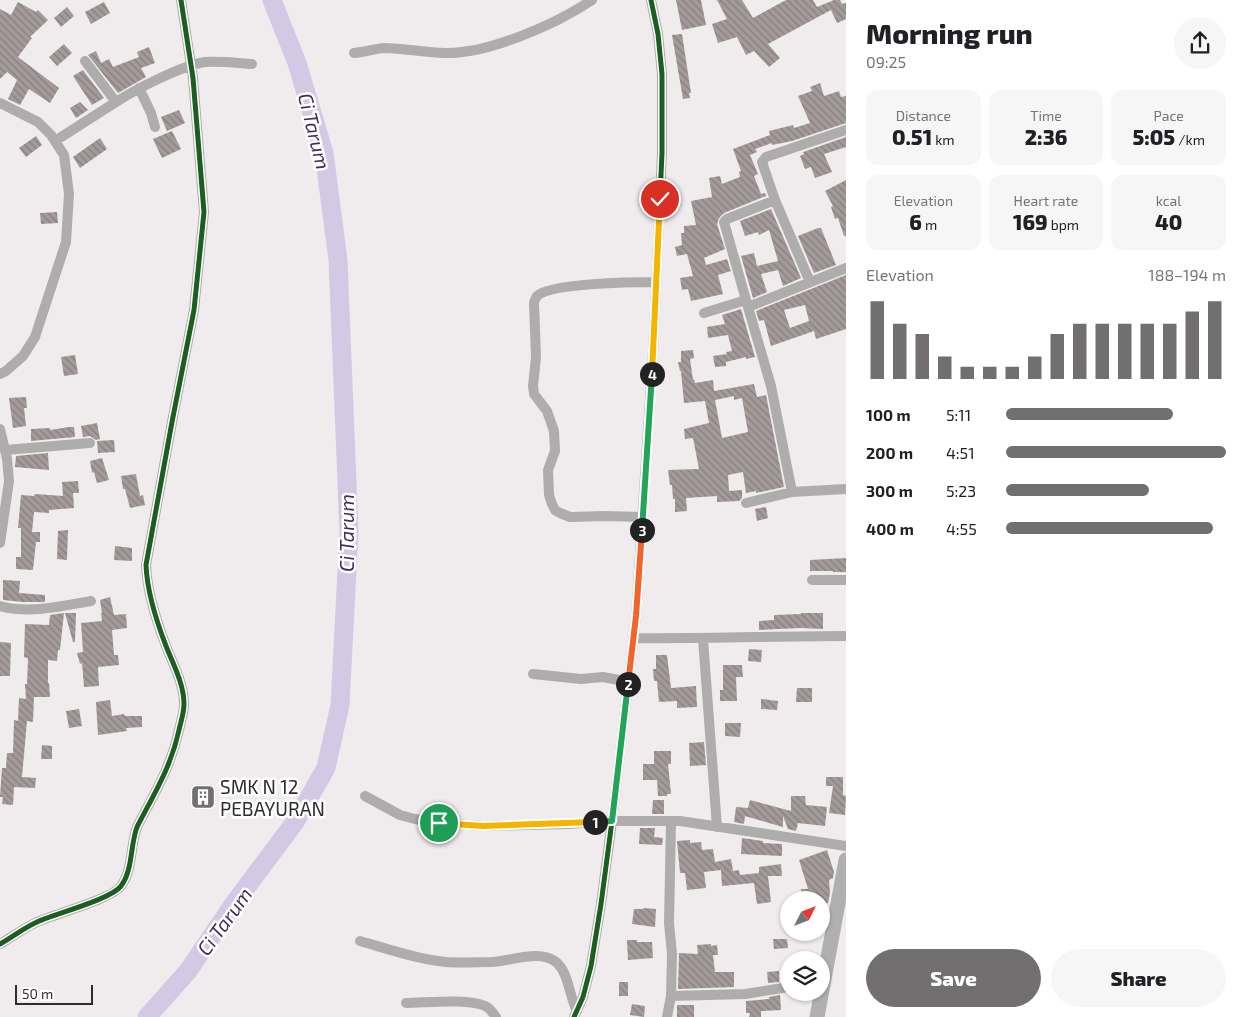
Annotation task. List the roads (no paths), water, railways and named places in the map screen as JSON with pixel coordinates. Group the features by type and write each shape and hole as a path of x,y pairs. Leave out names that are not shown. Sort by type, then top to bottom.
{"main road":[{"path":"829,951 846,860"},
{"path":"817,1017 820,1001"}],"street":[{"path":"0,944 36,922 106,896 120,888 127,873 133,838 137,827 174,753 182,716 184,704 180,682 148,588 146,565 194,310 204,212 199,145 181,0"},
{"path":"354,53 382,48 445,53 466,52 486,48 563,18 592,0"},
{"path":"576,1014 591,966 612,821 629,682 642,517 653,352 663,105 658,34 651,0"},
{"path":"85,61 116,102"},
{"path":"55,141 139,88 190,66 204,62 252,64"},
{"path":"139,88 151,113 155,127"},
{"path":"0,103 38,122 51,135 64,155 70,194 66,242 35,337 23,356 0,374"},
{"path":"810,282 775,200 762,162 763,159 846,130"},
{"path":"775,200 727,219 724,222 771,386 792,492"},
{"path":"704,313 747,303 846,268"},
{"path":"642,517 570,517 555,510 549,495 548,470 554,451 554,431 547,411 534,394 533,386 536,357 534,303 536,297 550,290 594,284 656,282"},
{"path":"0,429 9,481 9,492 0,543"},
{"path":"5,450 90,443"},
{"path":"746,503 792,492 846,489"},
{"path":"812,580 846,580"},
{"path":"0,606 19,609 44,608 92,601"},
{"path":"633,638 703,639 765,636 846,636"},
{"path":"703,639 717,827"},
{"path":"533,674 580,679 608,677 629,682"},
{"path":"365,796 400,815 439,823 483,826 612,821 671,821 846,846"},
{"path":"667,1017 671,996 671,821"},
{"path":"360,941 445,962 496,962 536,955 546,957 555,961 563,973 576,1014"},
{"path":"671,996 745,994 780,988"},
{"path":"406,1003 464,1002 485,1006 496,1017"}],"waterway":[{"name":"Ci Tarum","path":"147,1017 188,971 233,905 295,822 326,768 340,705 349,532 338,260 324,153 297,63 272,0"}],"place":[{"name":"SMK N 12 PEBAYURAN","path":"203,797"}]}
